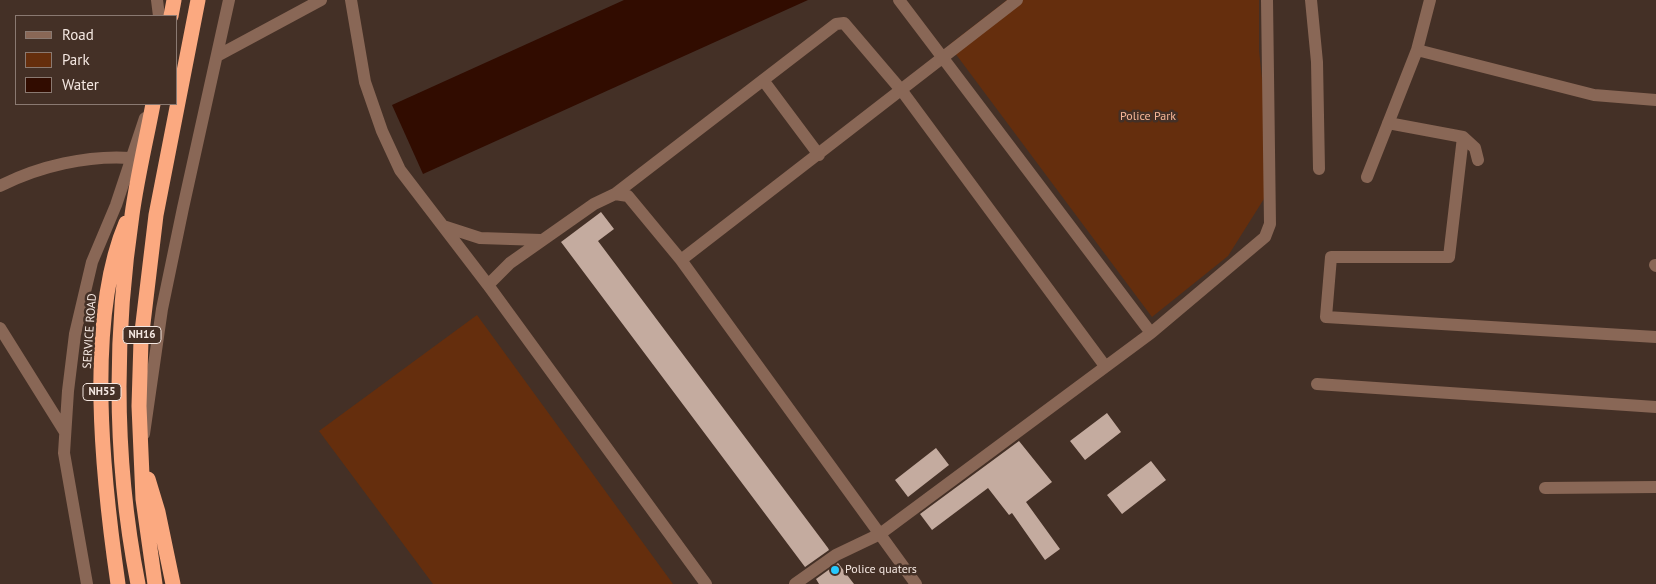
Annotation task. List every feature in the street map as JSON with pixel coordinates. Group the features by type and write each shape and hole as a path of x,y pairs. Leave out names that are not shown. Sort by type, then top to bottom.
{"highway":[{"path":"171,15 174,0"},
{"name":"NH16","path":"178,102 198,0"},
{"name":"NH16","path":"138,584 124,502 119,405 120,338 133,209 151,105"},
{"name":"NH16","path":"153,578 143,499 139,406 141,340 156,215 177,105"},
{"name":"SERVICE ROAD","path":"118,584 104,453 101,372 107,292 117,245 133,209"},
{"path":"141,456 158,512 174,584"}],"street":[{"path":"157,0 159,15"},
{"path":"141,456 162,309 230,0"},
{"path":"217,56 321,0"},
{"path":"351,0 365,82 382,131 400,170 488,285 706,584"},
{"path":"899,0 942,60 1151,334"},
{"path":"681,260 942,60 1016,0"},
{"path":"795,584 836,555 880,534 1105,366 1151,334 1265,237 1270,224 1266,0"},
{"path":"1311,0 1317,62 1319,169"},
{"path":"1367,178 1417,50 1430,0"},
{"path":"488,285 510,263 540,240 594,204 615,194 836,24 844,23 902,91 1105,366"},
{"path":"1417,50 1594,95 1656,100"},
{"path":"763,80 819,155"},
{"path":"87,584 64,453 75,334 92,262 151,105"},
{"path":"1388,123 1463,137 1475,148 1478,160"},
{"path":"1463,137 1449,257 1331,258 1326,317 1656,337"},
{"path":"0,186 34,173 88,159 131,158"},
{"path":"615,194 628,196 681,260 916,584"},
{"path":"443,226 480,238 540,240"},
{"path":"0,328 66,432"},
{"path":"1317,384 1656,407"},
{"path":"1545,488 1656,487"}],"green space":[{"name":"Police Park","path":"1007,0 1259,0 1259,51 1263,88 1267,194 1228,256 1152,317 949,45"},
{"path":"477,315 673,584 433,584 319,431"}],"water":[{"path":"624,0 808,0 423,174 392,105"}],"building":[{"path":"601,212 614,229 598,241 828,548 829,550 805,567 561,242"},
{"path":"1107,413 1121,432 1085,460 1070,441"},
{"path":"1019,441 1052,482 1026,502 1060,549 1045,560 1012,513 1009,515 988,488 932,530 920,514"},
{"path":"936,448 949,465 908,497 895,480"},
{"path":"1151,461 1166,480 1122,514 1107,495"},
{"name":"Police quaters","path":"838,563 854,584 819,584 816,579"}],"place":[{"name":"Police quaters","path":"835,570"}]}
